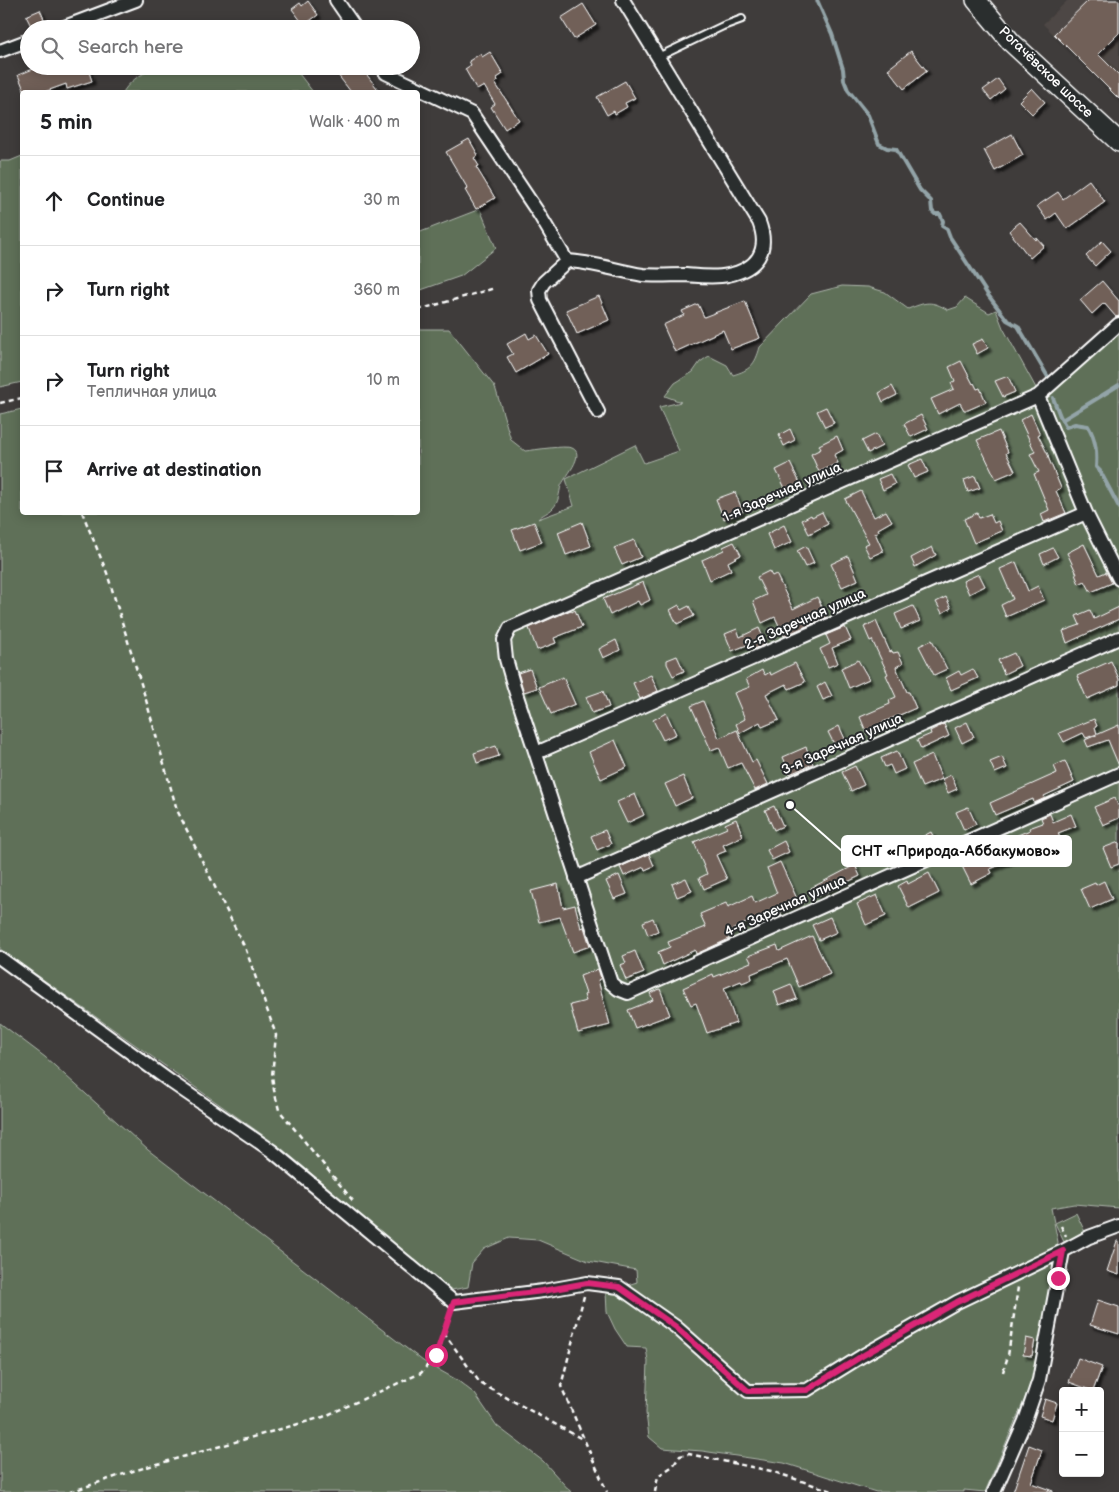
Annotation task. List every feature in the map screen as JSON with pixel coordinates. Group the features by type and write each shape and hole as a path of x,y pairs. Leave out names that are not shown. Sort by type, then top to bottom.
{"main road":[{"name":"Рогачёвское шоссе","path":"976,0 1011,42 1119,142"}],"street":[{"path":"83,20 136,0"},
{"path":"336,0 350,20"},
{"path":"598,412 540,300 539,290 544,282 567,261 584,262 645,275 727,276 746,270 760,258 763,244 763,231 759,222 623,0"},
{"path":"1,48 20,43"},
{"path":"390,75 472,114 539,214 567,261"},
{"name":"1-я Заречная улица","path":"628,993 618,990 611,983 576,878 506,658 504,640 510,628 1038,396 1119,324"},
{"path":"1038,396 1086,513 1119,579"},
{"name":"2-я Заречная улица","path":"536,753 1086,513"},
{"name":"3-я Заречная улица","path":"576,878 1119,638"},
{"name":"4-я Заречная улица","path":"628,993 1119,774"},
{"path":"0,958 171,1082 272,1151 454,1302 543,1291 587,1283 619,1287 676,1327 748,1391 807,1390 957,1302 1066,1246 1119,1226"},
{"path":"994,1492 1025,1421 1039,1380 1066,1246"}],"lane":[{"path":"658,57 742,19"}],"path":[{"path":"420,309 495,288"},
{"path":"0,403 20,398"},
{"path":"83,515 107,573 177,810 246,950 276,1035 272,1076 279,1110 356,1204"},
{"path":"1061,1226 1066,1246"},
{"path":"1003,1372 1008,1356 1016,1291 1024,1269"},
{"path":"587,1283 561,1386 607,1492"},
{"path":"70,1492 133,1471 323,1418 421,1373 436,1355 454,1302"},
{"path":"444,1333 480,1383 585,1441"},
{"path":"655,1492 658,1476 673,1466 680,1456 689,1454 771,1471 835,1492"}],"shaded area":[{"path":"1068,0 1119,0 1119,99 1043,24"}],"green space":[{"path":"141,75 300,75 311,90 125,90"},
{"path":"20,157 20,382 0,387 0,161 10,161"},
{"path":"480,209 496,248 461,276 420,290 420,232"},
{"path":"842,286 868,287 885,292 908,309 933,303 948,310 957,307 965,298 989,313 996,310 1003,328 1036,388 1119,327 1119,1208 1074,1204 1051,1208 1058,1242 1032,1382 985,1492 964,1490 964,1492 876,1492 784,1463 702,1451 662,1448 649,1437 646,1413 648,1361 646,1348 627,1347 607,1312 606,1292 637,1282 636,1270 588,1261 538,1240 509,1238 484,1249 472,1263 468,1287 446,1291 395,1244 281,1148 0,949 0,414 20,409 20,515 420,515 420,329 449,329 495,387 511,440 525,451 568,447 576,451 576,461 561,486 556,503 552,509 538,519 574,506 566,479 635,445 644,463 679,451 659,407 681,402 665,396 675,383 693,372 700,362 709,356 727,365 733,375 748,369 754,362 760,347 811,294"},
{"path":"0,1023 45,1057 148,1150 423,1361 457,1380 475,1394 497,1426 543,1461 571,1492 0,1492"},
{"path":"1076,1213 1085,1232 1064,1242 1055,1223"}],"building":[{"path":"1089,0 1119,0 1119,33 1098,54 1119,75 1119,99 1054,34"},
{"path":"308,1 318,15 311,20 300,20 292,9 300,3 302,6"},
{"path":"583,4 596,25 574,39 561,18"},
{"path":"40,10 45,20 28,20 26,16"},
{"path":"911,51 927,71 904,89 888,69"},
{"path":"490,52 503,74 497,78 498,81 495,83 519,120 505,129 491,107 495,104 484,86 477,90 465,69 471,65 469,61 480,54 482,57"},
{"path":"18,75 90,75 92,81 67,89 66,84 50,90 24,90"},
{"path":"338,75 367,75 378,90 349,90"},
{"path":"998,79 1005,89 991,100 983,90"},
{"path":"625,81 635,98 625,103 627,107 615,114 614,111 607,115 597,97"},
{"path":"1032,88 1045,102 1032,114 1019,101"},
{"path":"1012,134 1023,155 995,171 984,150"},
{"path":"469,139 478,155 474,158 479,166 476,167 495,198 476,209 465,190 468,189 446,152"},
{"path":"1089,180 1105,202 1067,229 1056,213 1047,220 1037,206 1058,192 1063,199"},
{"path":"1020,222 1044,246 1030,258 1009,231"},
{"path":"1102,241 1111,251 1095,266 1086,256"},
{"path":"1102,281 1119,301 1119,316 1116,317 1104,303 1092,314 1080,300"},
{"path":"599,296 609,320 577,334 566,310"},
{"path":"745,301 760,338 731,349 723,330 675,352 663,325 684,315 682,311 698,304 704,317"},
{"path":"526,333 529,339 536,335 548,354 516,373 507,357 513,354 507,344"},
{"path":"983,339 988,348 977,354 972,344"},
{"path":"961,361 973,384 977,389 980,388 986,402 968,410 964,410 960,403 938,414 931,399 954,389 951,383 955,381 949,367"},
{"path":"1008,376 1015,392 1003,397 995,381"},
{"path":"892,386 897,395 883,402 879,393"},
{"path":"826,407 834,423 825,427 817,411"},
{"path":"1031,414 1061,488 1056,491 1066,513 1044,522 1041,514 1049,510 1034,474 1039,472 1030,454 1035,452 1020,420"},
{"path":"921,415 928,429 911,437 904,424"},
{"path":"790,429 795,440 784,446 779,435"},
{"path":"999,431 1008,452 1006,453 1015,471 996,479 977,440"},
{"path":"876,434 882,446 868,453 862,441"},
{"path":"837,436 843,450 834,455 838,463 819,472 811,454 821,449 819,445"},
{"path":"922,459 928,472 914,478 908,465"},
{"path":"790,463 800,483 786,490 776,470"},
{"path":"890,474 895,484 883,490 878,479"},
{"path":"975,476 980,488 968,492 964,480"},
{"path":"861,491 874,517 886,511 892,521 878,529 879,531 875,533 883,551 870,557 864,545 869,543 845,499"},
{"path":"735,492 743,512 724,519 716,499"},
{"path":"822,512 828,524 809,534 802,520"},
{"path":"977,513 979,518 990,514 994,523 998,521 1002,531 974,543 964,519"},
{"path":"534,522 542,542 520,550 512,530"},
{"path":"582,522 591,546 566,555 558,532"},
{"path":"784,525 792,542 774,550 767,534"},
{"path":"634,540 641,557 622,565 614,548"},
{"path":"734,542 741,555 728,562 731,570 710,580 702,560 724,550 723,547"},
{"path":"1084,544 1099,575 1106,572 1112,583 1091,592 1085,581 1079,584 1075,574 1077,574 1067,553"},
{"path":"806,546 814,563 805,567 797,551"},
{"path":"932,547 936,555 915,567 911,558"},
{"path":"1053,548 1058,557 1044,564 1040,554"},
{"path":"848,556 858,580 842,587 831,564"},
{"path":"1016,562 1028,591 1038,586 1044,600 1006,617 1001,605 1013,599 1000,569"},
{"path":"769,571 772,576 776,574 793,609 817,597 827,617 784,636 775,617 762,623 753,601 766,595 757,577"},
{"path":"979,574 985,586 969,594 963,581"},
{"path":"643,582 650,600 640,605 638,601 610,615 603,599"},
{"path":"946,597 951,608 942,613 936,602"},
{"path":"679,605 681,610 689,606 694,616 677,624 670,610"},
{"path":"913,606 920,621 901,629 895,614"},
{"path":"1119,607 1119,619 1067,643 1063,631 1080,625 1076,616 1090,610 1094,619"},
{"path":"571,610 572,612 575,610 582,627 554,638 556,643 537,650 529,628"},
{"path":"876,621 890,652 898,652 903,663 896,667 916,708 881,723 883,727 867,734 860,717 890,704 889,700 896,697 886,675 888,674 864,627"},
{"path":"845,627 851,640 832,648 838,663 828,667 820,649 830,644 826,635"},
{"path":"759,628 766,644 754,649 752,643 732,651 725,634 737,629 740,637"},
{"path":"616,640 620,650 603,658 599,649"},
{"path":"932,640 947,669 934,675 919,646"},
{"path":"1014,653 1020,666 1004,674 998,660"},
{"path":"677,656 684,671 673,676 667,660"},
{"path":"858,660 869,679 849,688 841,668"},
{"path":"1111,661 1119,679 1119,685 1087,699 1077,676"},
{"path":"795,663 805,682 789,689 786,684 766,694 779,720 762,727 760,722 740,733 736,724 745,719 734,693 750,687 746,679 762,670 765,675 770,672 771,675"},
{"path":"530,669 537,688 524,692 518,673"},
{"path":"973,669 978,678 951,690 946,678 959,671 961,675"},
{"path":"651,675 658,691 640,699 633,683"},
{"path":"563,677 575,704 551,714 539,687"},
{"path":"825,682 832,696 823,700 817,687"},
{"path":"603,691 609,707 592,713 586,697"},
{"path":"703,701 719,738 737,730 752,762 756,760 768,784 755,790 741,763 728,768 719,747 711,750 691,706"},
{"path":"666,713 676,734 663,740 653,720"},
{"path":"1094,719 1097,726 1095,727 1097,734 1086,738 1083,733 1064,742 1059,733"},
{"path":"967,722 974,737 962,743 955,728"},
{"path":"944,724 949,736 921,749 917,740 931,734 930,731"},
{"path":"1119,725 1119,766 1108,740 1088,747 1085,740"},
{"path":"839,726 846,741 835,746 828,732"},
{"path":"615,740 627,767 601,779 589,752"},
{"path":"496,746 499,756 477,763 474,753"},
{"path":"806,747 813,764 790,774 783,757"},
{"path":"897,751 905,769 894,774 890,765 885,767 881,758"},
{"path":"932,755 942,779 922,787 912,764"},
{"path":"1002,757 1007,768 995,773 990,762"},
{"path":"1065,761 1074,782 1044,796 1045,798 1034,803 1033,799 995,815 990,803 1057,773 1054,766"},
{"path":"855,766 864,785 851,791 842,772"},
{"path":"951,775 957,789 948,793 942,779"},
{"path":"683,776 692,798 675,806 665,784"},
{"path":"635,794 644,815 627,823 617,802"},
{"path":"1115,798 1119,808 1119,818 1103,825 1094,807"},
{"path":"774,806 783,826 774,830 765,810"},
{"path":"968,807 976,824 964,830 956,812"},
{"path":"1050,814 1053,822 1071,814 1076,826 1058,833 1063,846 1047,852 1044,844 1022,854 1023,856 990,869 992,873 971,884 959,860 1030,830 1029,828 1043,823 1041,818"},
{"path":"736,819 743,836 723,845 726,851 716,855 727,879 704,889 699,878 707,874 694,842 727,828 725,824"},
{"path":"605,830 611,844 597,850 591,836"},
{"path":"931,832 937,844 924,851 918,839"},
{"path":"784,841 789,852 772,860 767,850"},
{"path":"1119,842 1119,864 1111,867 1103,848"},
{"path":"649,854 654,866 645,870 644,867 624,876 620,867"},
{"path":"780,862 799,903 780,912 782,915 753,928 750,921 726,933 729,939 696,954 695,950 663,965 658,952 670,947 668,942 706,927 700,914 726,903 728,907 752,896 755,903 777,893 767,868"},
{"path":"855,865 860,876 816,897 811,888"},
{"path":"929,873 939,893 909,908 898,886 907,881 908,884"},
{"path":"619,875 627,894 614,899 606,881"},
{"path":"686,878 692,891 677,897 672,884"},
{"path":"1104,881 1112,899 1090,909 1081,889"},
{"path":"558,884 563,908 575,905 581,928 584,927 590,946 573,952 560,917 539,922 531,891"},
{"path":"877,895 886,916 866,925 857,904"},
{"path":"830,917 837,932 819,940 812,925"},
{"path":"653,918 658,931 648,935 643,922"},
{"path":"812,936 830,974 799,987 787,959 751,974 752,979 724,988 736,1023 707,1033 696,1003 691,1005 683,988 713,974 714,977 751,962 748,956 777,945 779,951"},
{"path":"635,951 644,973 626,980 620,965 626,963 623,956"},
{"path":"598,969 601,978 598,980 610,1025 578,1033 570,1005 586,1001 584,995 586,994 580,976"},
{"path":"791,984 797,999 779,1005 774,991"},
{"path":"660,989 670,1015 635,1028 628,1010 653,1000 650,993"},
{"path":"1117,1241 1119,1241 1119,1275 1107,1271"},
{"path":"1098,1300 1119,1307 1119,1334 1090,1325"},
{"path":"1026,1338 1035,1340 1032,1356 1023,1355"},
{"path":"1078,1358 1102,1367 1094,1387 1082,1387 1069,1382"},
{"path":"1045,1399 1057,1403 1052,1420 1040,1416"},
{"path":"1029,1445 1042,1450 1031,1483 1053,1492 1013,1492"}],"waterway":[{"path":"817,0 832,34 848,90 868,115 879,144 887,148 896,149 920,190 931,201 932,211 935,214 940,214 943,221 942,226 947,229 950,237 988,295 1007,320 1018,326 1048,377"},
{"path":"1062,420 1119,385"},
{"path":"1053,398 1066,427 1075,424 1088,426 1095,446 1096,467 1119,507"}],"place":[{"name":"СНТ «Природа-Аббакумово»","path":"790,805"}],"route":[{"path":"436,1355 454,1302 543,1291 587,1283 619,1287 676,1327 748,1391 807,1390 957,1302 1063,1251 1058,1278"}]}
